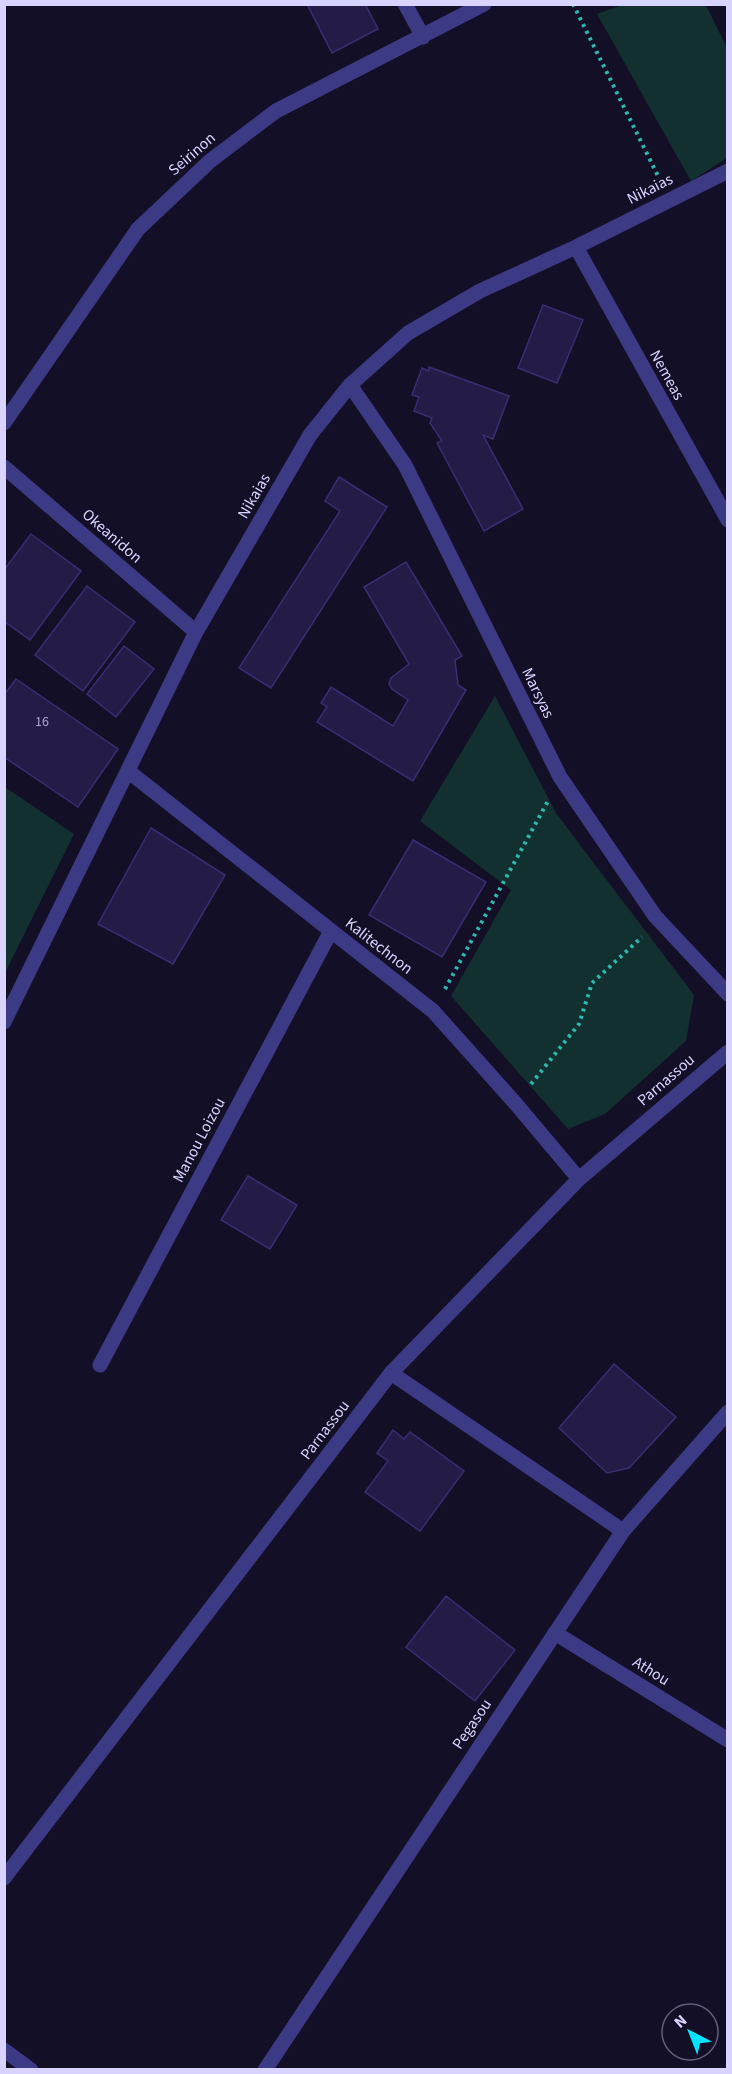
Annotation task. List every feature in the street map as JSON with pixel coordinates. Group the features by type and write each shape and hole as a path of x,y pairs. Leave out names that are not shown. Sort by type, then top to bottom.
{"street":[{"path":"405,4 423,37"},
{"name":"Seirinon","path":"4,423 138,229 210,161 276,111 484,4"},
{"name":"Nikaias","path":"4,1023 196,632 309,435 350,385 408,333 480,291 576,247 728,171"},
{"name":"Nemeas","path":"576,247 728,520"},
{"name":"Marsyas","path":"350,385 405,465 561,777 659,921 728,994"},
{"name":"Okeanidon","path":"4,467 196,632"},
{"name":"Kalitechnon","path":"128,771 433,1011 579,1179"},
{"name":"Manou Loizou","path":"100,1365 331,931"},
{"name":"Parnassou","path":"4,1878 391,1373 579,1179 728,1052"},
{"path":"391,1373 623,1531"},
{"name":"Pegasou","path":"265,2070 623,1531 721,1428 728,1412"},
{"name":"Athou","path":"555,1633 728,1740"},
{"path":"4,2050 31,2070"}],"path":[{"path":"573,4 669,200"},
{"path":"433,1011 561,777"},
{"path":"516,1104 579,1024 592,983 659,921"}],"green space":[{"path":"622,5 706,5 727,48 727,158 691,181 597,14"},
{"path":"495,696 556,813 694,995 686,1041 605,1114 568,1129 451,996 511,890 420,821"},
{"path":"5,787 74,834 5,973"}],"building":[{"path":"307,4 365,4 378,29 332,53"},
{"path":"543,305 583,320 557,383 518,368"},
{"path":"429,367 509,396 493,439 483,435 523,509 484,531 437,443 442,441 430,423 432,418 414,411 419,397 412,395 422,368 429,371"},
{"path":"339,477 387,507 271,688 239,668 340,511 325,501"},
{"path":"31,534 81,571 30,640 4,621 4,570"},
{"path":"406,562 462,656 455,660 458,685 466,690 413,781 317,722 327,707 321,703 331,687 393,726 408,700 392,689 389,684 391,678 409,664 364,587"},
{"path":"87,586 135,622 83,691 35,655"},
{"path":"124,646 154,669 116,717 87,694"},
{"path":"16,679 118,749 78,807 4,757 4,695"},
{"path":"151,828 225,875 173,964 98,924"},
{"path":"413,840 486,882 442,957 369,915"},
{"path":"248,1176 297,1205 270,1249 221,1220"},
{"path":"614,1364 676,1417 629,1468 607,1473 559,1428"},
{"path":"393,1430 404,1439 410,1432 464,1471 420,1531 365,1492 388,1461 377,1453"},
{"path":"446,1596 515,1650 475,1701 406,1647"}]}
